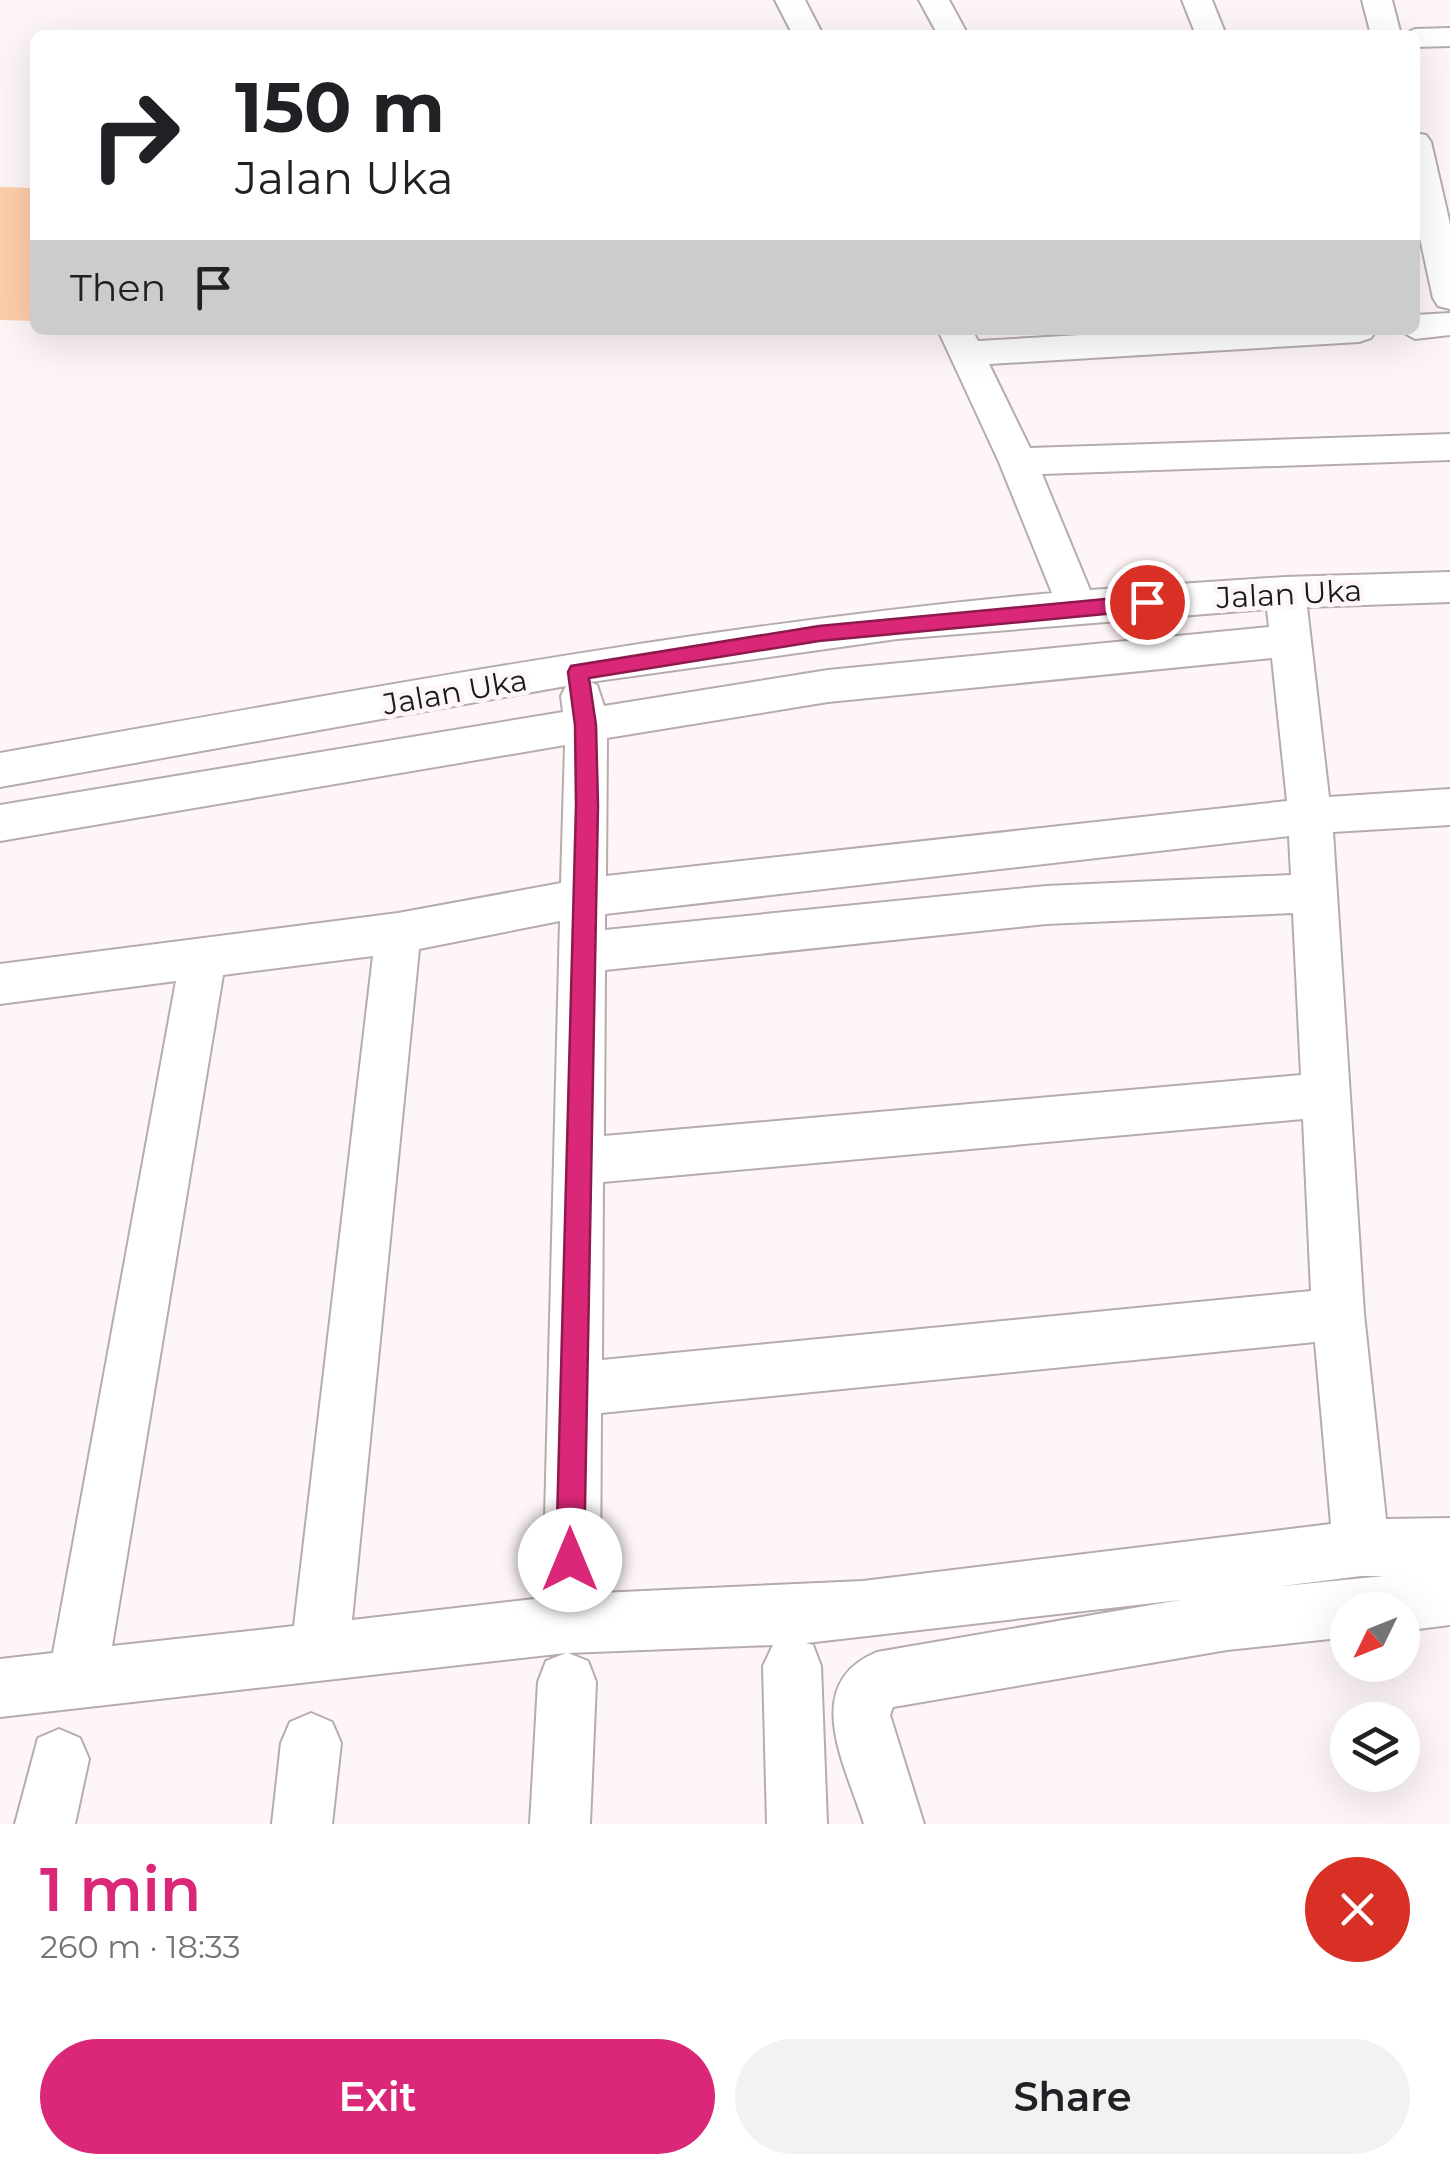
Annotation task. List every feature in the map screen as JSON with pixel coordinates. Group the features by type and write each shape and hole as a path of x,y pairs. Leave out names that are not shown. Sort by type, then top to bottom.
{"street":[{"path":"790,0 805,30"},
{"path":"934,0 950,30"},
{"path":"1197,0 1209,30"},
{"path":"1377,0 1385,30"},
{"path":"1420,38 1450,37"},
{"path":"1421,131 1434,224 1450,298"},
{"path":"1420,326 1450,324"},
{"path":"1078,608 1018,462 960,342 1193,335"},
{"path":"1018,462 1450,447"},
{"name":"Jalan Uka","path":"0,770 819,634 1285,592 1450,587"},
{"path":"1285,592 1310,816 1338,1314 1362,1548"},
{"path":"969,619 989,671"},
{"path":"819,634 828,686"},
{"path":"0,822 828,686 1289,641"},
{"path":"571,1624 582,898 587,805 586,725 578,672"},
{"path":"337,767 346,710"},
{"path":"87,808 88,755"},
{"path":"2,994 203,960 398,934 582,898 1310,816 1450,808"},
{"path":"1032,847 1046,905"},
{"path":"582,952 1046,905 1312,894"},
{"path":"320,1652 398,934"},
{"path":"78,1680 203,960"},
{"path":"581,1161 1324,1095"},
{"path":"576,1390 1338,1314"},
{"path":"0,1688 571,1624 664,1617 790,1615 1016,1592 1362,1548 1450,1546"},
{"path":"894,1824 860,1714 862,1700 877,1681 1226,1621 1450,1597"},
{"path":"792,1666 797,1824"},
{"path":"560,1824 567,1682"},
{"path":"302,1824 311,1743"},
{"path":"44,1824 59,1759"}],"shaded area":[{"path":"0,187 30,188 30,321 0,320"}],"route":[{"path":"570,1560 587,805 586,725 578,672 819,634 1147,602"}]}
